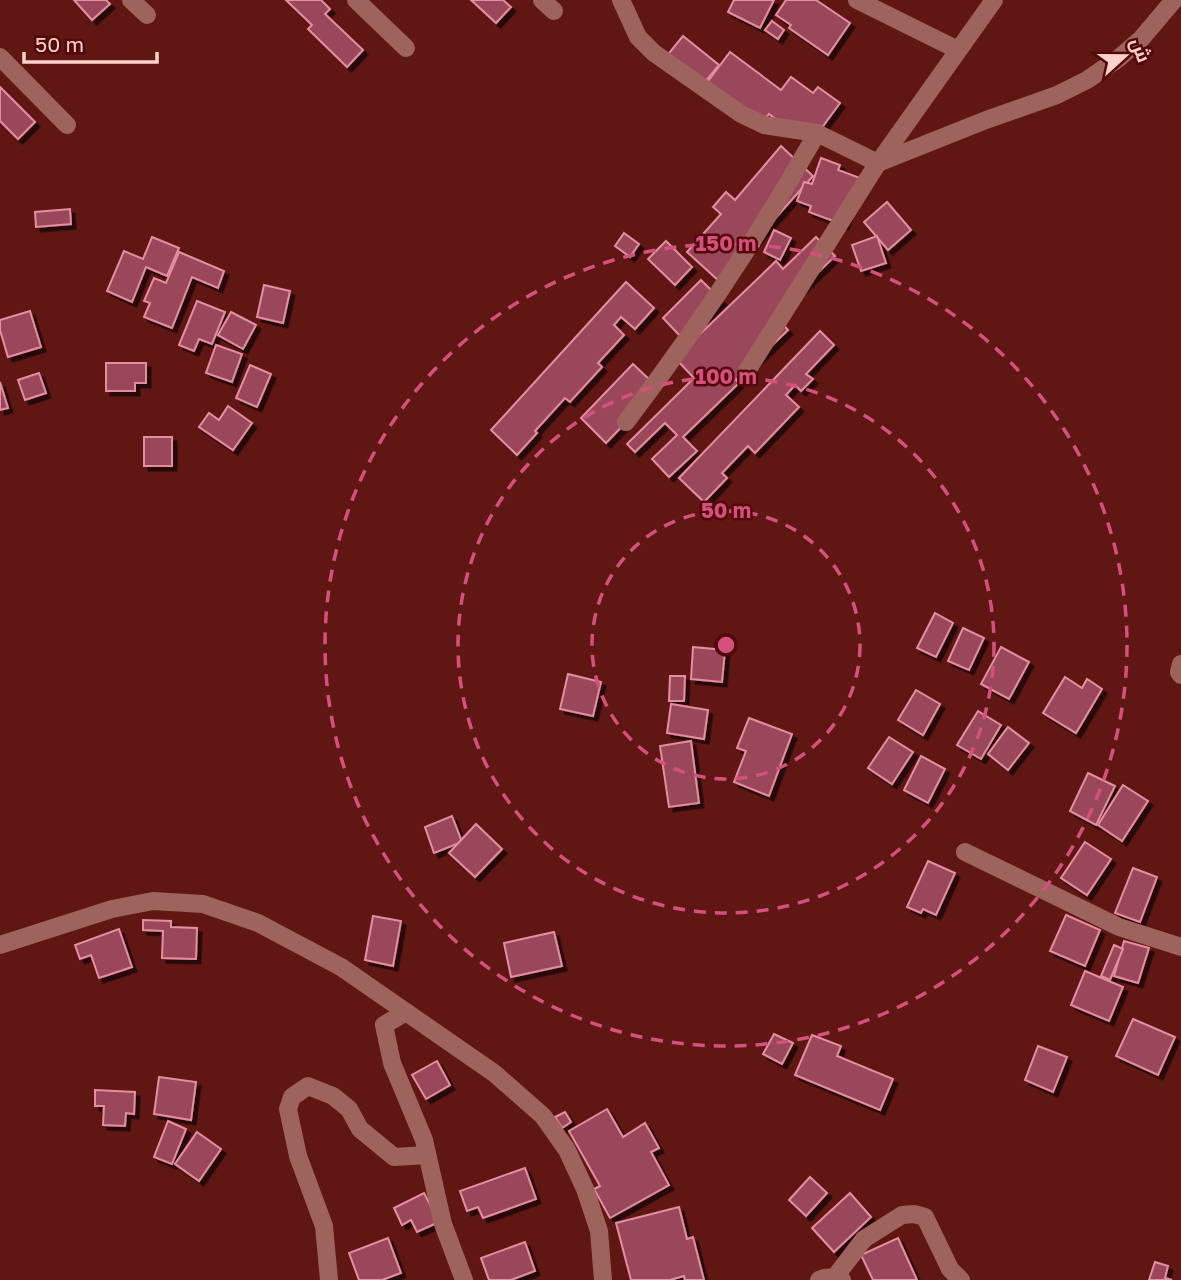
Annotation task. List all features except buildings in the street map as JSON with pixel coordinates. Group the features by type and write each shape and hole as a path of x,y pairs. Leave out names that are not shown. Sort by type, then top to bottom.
{"street":[{"path":"131,0 147,15"},
{"path":"356,0 406,48"},
{"path":"621,0 638,37 654,53 741,114 764,125 817,133 878,163 1057,95 1087,80 1141,39 1174,0"},
{"path":"857,0 958,50"},
{"path":"747,371 878,163 994,0"},
{"path":"0,57 67,125"},
{"path":"626,422 721,289 783,194 817,133"},
{"path":"1181,664 1181,675"},
{"path":"965,852 1119,927 1181,947"},
{"path":"0,945 112,909 153,901 203,904 258,923 341,967 494,1073 543,1116 567,1150 585,1189 599,1231 603,1280"},
{"path":"406,1012 384,1025 392,1063 424,1140 443,1224 464,1280"},
{"path":"329,1280 324,1226 298,1156 288,1109 292,1097 308,1086 333,1096 349,1110 360,1129 394,1157 428,1155"},
{"path":"832,1279 864,1239 902,1215 914,1214 925,1217 950,1269 961,1280"}]}
